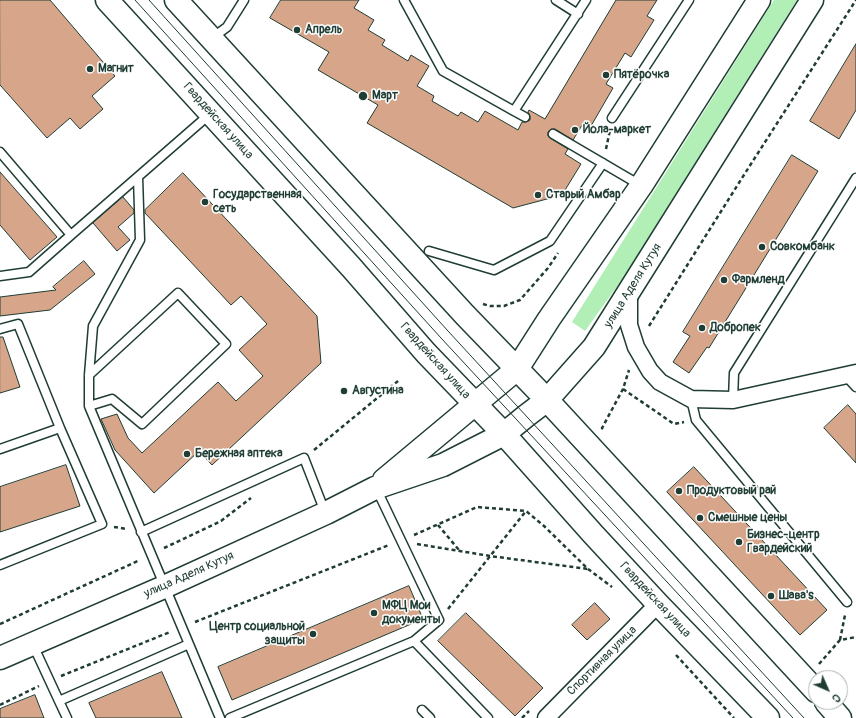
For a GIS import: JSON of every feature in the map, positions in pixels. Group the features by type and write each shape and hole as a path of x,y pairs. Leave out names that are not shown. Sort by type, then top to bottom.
{"main road":[{"name":"Гвардейская улица","path":"107,0 351,267 426,353 504,434 658,604 768,718"},
{"path":"176,0 460,309 547,400 808,682"},
{"name":"улица Аделя Кутуя","path":"375,488 517,369 549,319 641,186 759,0"},
{"name":"улица Аделя Кутуя","path":"0,658 164,587 326,513 375,488 443,465 504,434 547,400 594,347 812,0"},
{"path":"833,710 840,718"}],"street":[{"path":"629,292 629,325 636,347 650,371 660,382 691,399 733,400 852,378"},
{"name":"Спортивная улица","path":"546,718 658,604"}],"lane":[{"path":"211,38 227,27 244,0"},
{"path":"404,0 443,70 525,117"},
{"path":"556,0 578,14"},
{"path":"514,111 586,0"},
{"path":"612,118 689,0"},
{"path":"0,276 29,272 211,113"},
{"path":"553,134 641,186"},
{"path":"0,152 71,235"},
{"path":"429,251 494,270 550,241 603,163"},
{"path":"138,177 140,240 93,326 89,375 89,406 220,718"},
{"path":"733,400 734,372 856,178"},
{"path":"89,375 178,293 226,344 142,424 112,399 89,406"},
{"path":"0,329 18,324 60,428 102,524 0,565"},
{"path":"691,399 696,420 847,602"},
{"path":"0,449 60,428"},
{"path":"141,532 304,458 326,513"},
{"path":"230,718 414,640 439,620 375,488"},
{"path":"414,640 488,718"},
{"path":"32,644 67,718"},
{"path":"59,701 189,644"},
{"path":"422,710 430,718"}],"path":[{"path":"602,428 623,389 636,347 750,164 856,0"},
{"path":"603,163 612,118"},
{"path":"0,705 50,681 181,627 401,541 477,507 526,511 544,526 588,569 613,588"},
{"path":"439,620 526,511"},
{"path":"0,624 222,521"},
{"path":"102,524 141,532"},
{"path":"438,524 460,551"},
{"path":"401,541 490,556 588,569"},
{"path":"818,665 840,640 847,602"},
{"path":"840,640 856,637"},
{"path":"675,655 734,718"}],"green space":[{"path":"774,0 797,0 621,281 585,331 572,322"}],"building":[{"path":"0,0 50,0 115,76 92,96 103,109 80,129 70,118 47,138 0,85"},
{"path":"281,0 359,0 354,8 374,20 368,30 385,40 382,45 408,61 411,55 429,66 417,86 434,96 432,101 458,116 461,112 478,122 485,111 518,130 522,122 530,120 529,110 545,119 616,0 657,0 647,16 654,20 631,57 625,53 606,84 613,88 591,126 584,122 573,140 555,129 551,129 548,132 548,136 550,138 568,149 565,154 581,164 562,195 513,208 367,123 378,105 318,70 329,52 270,18"},
{"path":"856,44 856,110 839,139 810,121"},
{"path":"792,155 818,171 709,348 707,347 689,373 673,362 690,336 683,332"},
{"path":"0,172 57,237 30,260 0,225"},
{"path":"183,173 317,316 321,363 212,465 199,451 154,493 115,450 101,419 117,414 128,438 142,453 218,382 236,401 263,376 239,350 267,324 241,296 231,305 145,213 145,210"},
{"path":"123,197 134,210 134,213 118,227 130,240 117,251 93,223"},
{"path":"84,261 95,274 50,310 0,316 0,297 56,290 53,287"},
{"path":"0,337 3,337 20,387 0,393"},
{"path":"848,405 856,414 856,463 824,428"},
{"path":"66,465 80,506 0,532 0,487"},
{"name":"Бизнес-центр Гвардейский","path":"694,467 827,610 800,635 667,492"},
{"path":"409,586 423,619 232,700 218,667"},
{"path":"595,603 610,619 587,640 572,625"},
{"path":"466,613 543,688 515,716 438,641"},
{"path":"162,672 182,718 96,718 89,703"},
{"path":"35,695 44,718 0,718 0,709"}],"tram line":[{"path":"135,0 441,338 793,718"},
{"path":"149,0 448,331 804,718"}],"place":[{"name":"Апрель","path":"297,30"},
{"name":"Магнит","path":"90,69"},
{"name":"Пятёрочка","path":"606,75"},
{"name":"Март","path":"363,96"},
{"name":"Йола-маркет","path":"575,130"},
{"name":"Старый Амбар","path":"538,195"},
{"name":"Государственная сеть","path":"205,202"},
{"name":"Совкомбанк","path":"762,247"},
{"name":"Фармленд","path":"724,280"},
{"name":"Добропек","path":"702,328"},
{"name":"Августина","path":"344,391"},
{"name":"Бережная аптека","path":"187,454"},
{"name":"Продуктовый рай","path":"679,491"},
{"name":"Смешные цены","path":"700,518"},
{"name":"Бизнес-центр Гвардейский","path":"739,542"},
{"name":"Шава's","path":"771,596"},
{"name":"МФЦ Мои документы","path":"374,613"},
{"name":"Центр социальной защиты","path":"313,634"}]}
